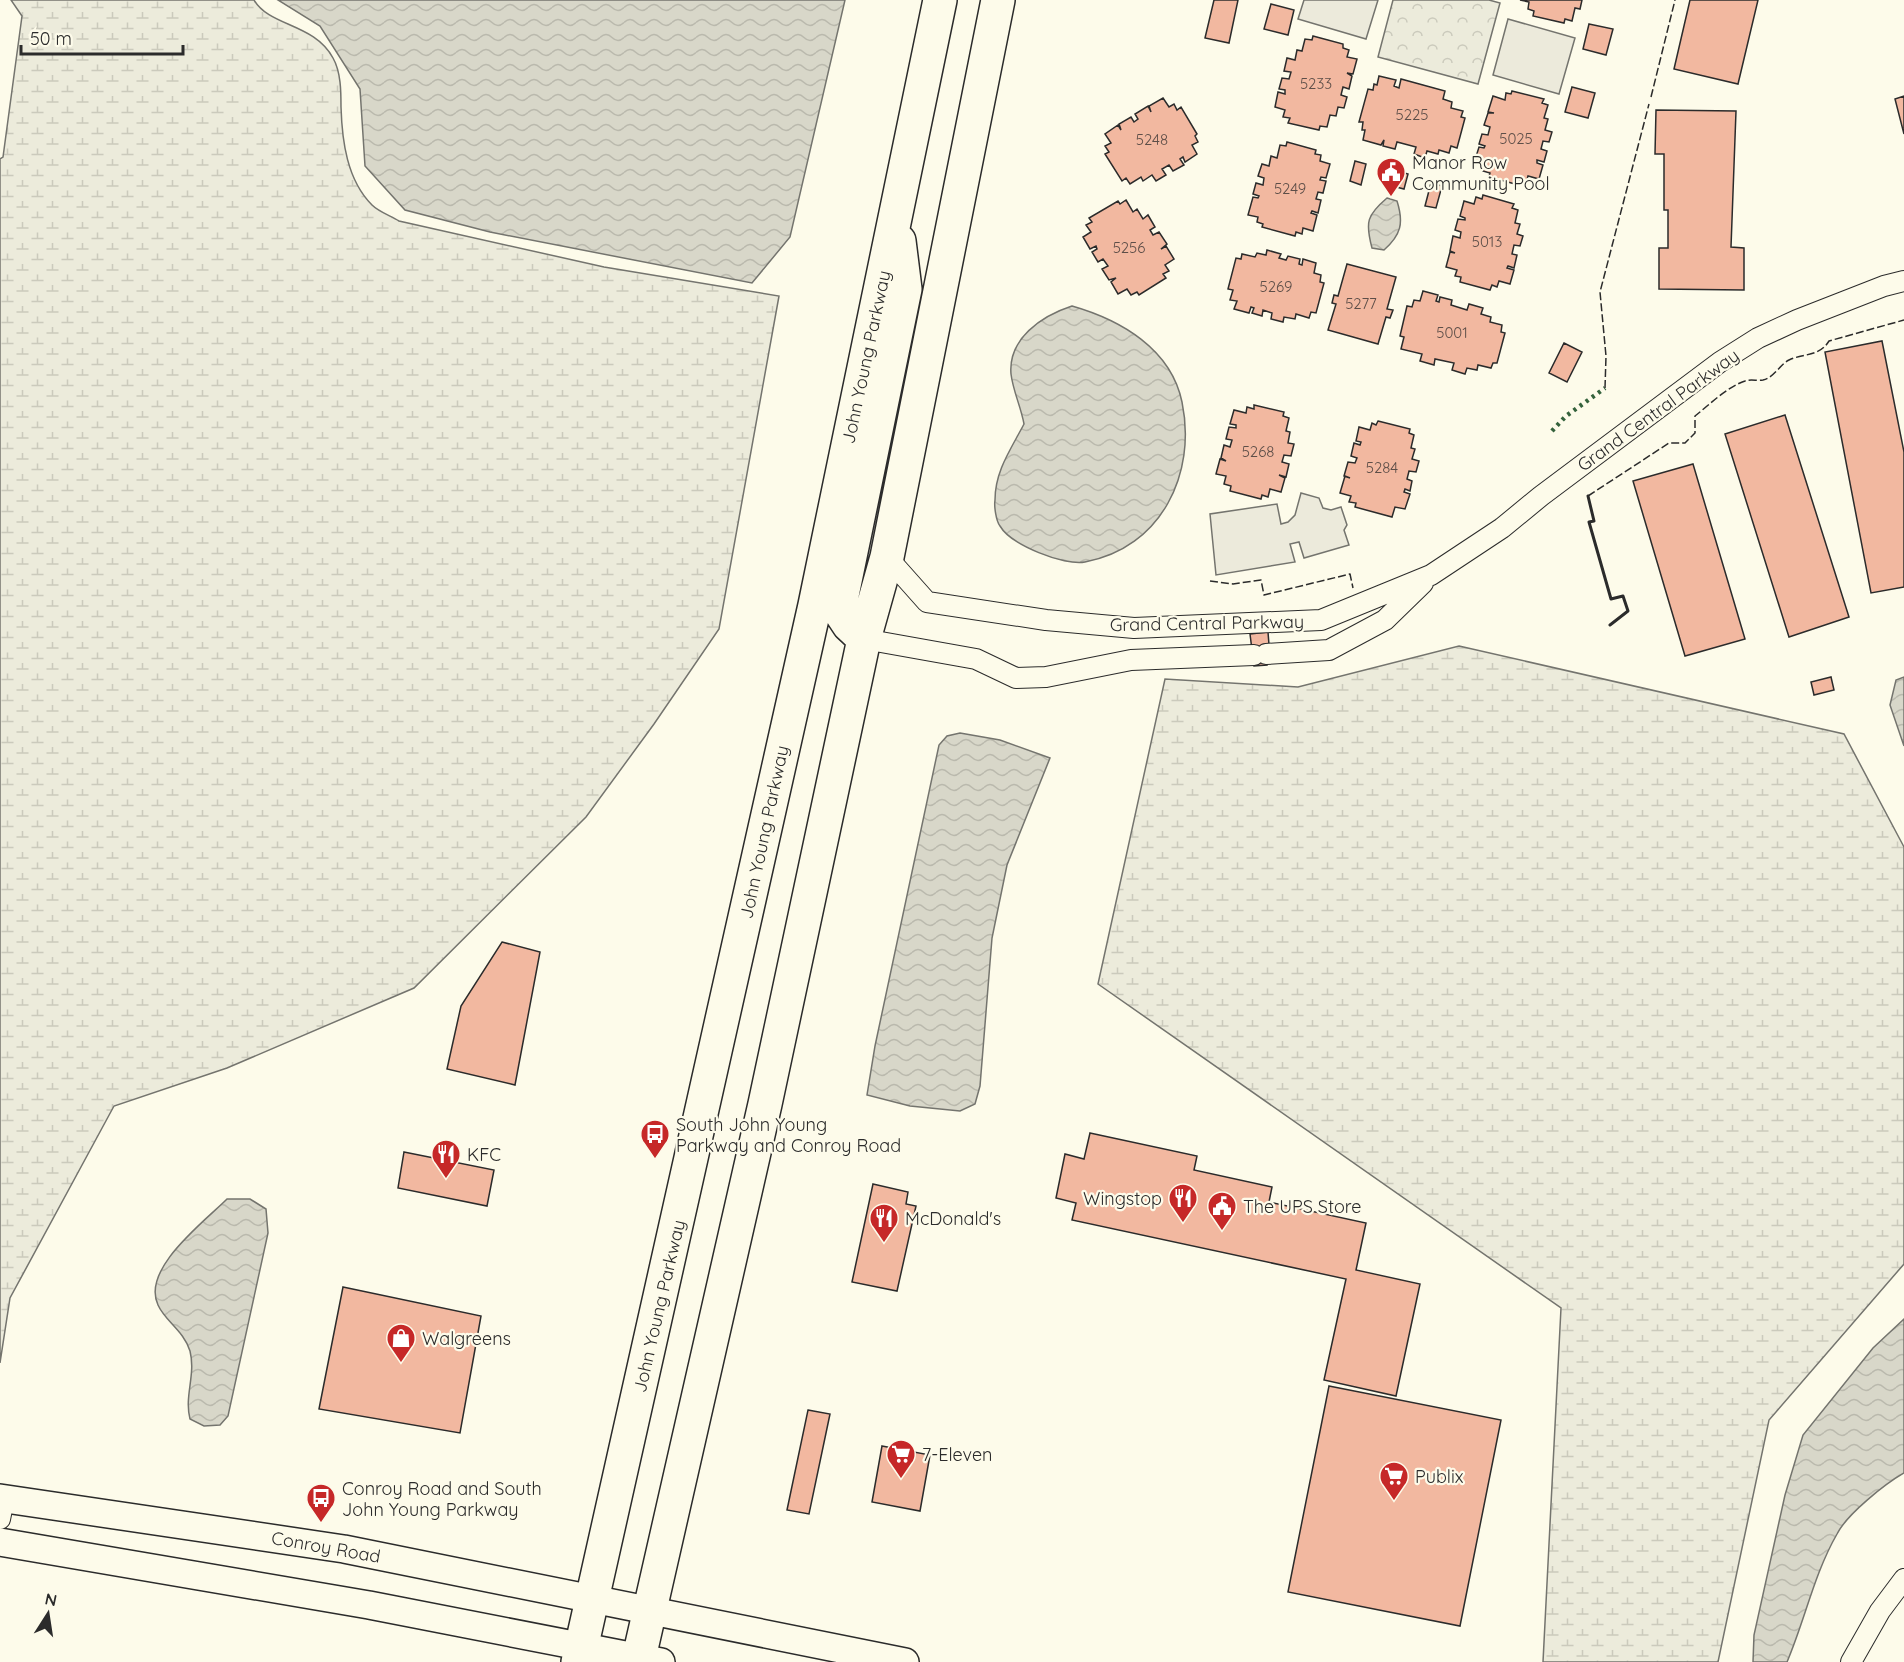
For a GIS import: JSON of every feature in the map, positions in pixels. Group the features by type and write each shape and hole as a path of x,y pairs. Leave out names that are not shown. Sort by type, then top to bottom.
{"highway":[{"name":"John Young Parkway","path":"580,1654 815,605 940,0"},
{"path":"646,1660 650,1611 765,1104 864,639 887,557 998,0"},
{"path":"864,639 849,625 839,610 905,289 896,213"},
{"path":"815,605 843,642 845,649 839,717 842,741"}],"main road":[{"name":"Conroy Road","path":"1,1505 344,1549 905,1662"},
{"path":"0,1542 262,1586 580,1654 646,1660"}],"street":[{"name":"Grand Central Parkway","path":"864,639 976,659 1016,678 1046,677 1131,660 1329,650 1385,620 1431,575 1502,528 1541,496 1720,362 1758,338 1797,320 1884,286 1904,281"},
{"name":"Grand Central Parkway","path":"887,557 927,602 1046,620 1134,628 1322,620 1431,575"},
{"path":"1851,1662 1880,1611 1904,1579"}],"green space":[{"path":"11,0 254,0 270,16 315,38 333,58 339,76 343,133 351,172 364,195 382,212 399,221 604,267 779,296 719,629 654,724 586,817 414,988 227,1068 114,1106 10,1298 0,1363 0,159 3,157 22,16"},
{"path":"1393,0 1489,0 1500,3 1478,84 1378,57"},
{"path":"1459,646 1844,734 1904,847 1904,1264 1769,1420 1718,1662 1543,1662 1561,1308 1098,984 1165,679 1298,687"}],"shaded area":[{"path":"1304,0 1378,0 1366,39 1298,19"},
{"path":"1508,19 1575,38 1559,94 1493,75"},
{"path":"1301,493 1319,498 1323,508 1331,510 1341,507 1347,525 1344,530 1349,545 1304,558 1299,542 1290,544 1295,562 1216,575 1210,514 1277,504 1281,524 1288,522 1295,515"}],"water":[{"path":"278,0 845,0 790,237 752,283 490,232 405,210 365,166 360,89 320,26"},
{"path":"1387,198 1397,201 1400,228 1384,250 1372,248 1369,220 1375,209"},
{"path":"1072,306 1108,319 1141,339 1155,352 1176,383 1182,402 1185,429 1184,455 1178,481 1168,504 1153,524 1134,541 1112,554 1085,562 1064,561 1026,547 1006,533 999,524 995,506 996,489 1001,470 1024,424 1011,374 1011,361 1015,350 1021,340 1038,323"},
{"path":"1904,677 1904,746 1890,705 1896,680"},
{"path":"960,733 1000,740 1050,758 1007,865 992,938 980,1086 975,1104 960,1111 910,1106 867,1095 875,1046 939,745 947,736"},
{"path":"227,1199 250,1199 266,1209 268,1233 228,1416 220,1425 204,1426 190,1419 188,1402 192,1369 190,1351 183,1338 161,1311 155,1291 158,1276 166,1262 191,1233"},
{"path":"1904,1319 1904,1473 1887,1484 1858,1509 1837,1534 1822,1565 1787,1662 1753,1662 1754,1635 1785,1495 1803,1435 1873,1348"}],"building":[{"path":"1214,0 1238,0 1229,43 1205,38"},
{"path":"1520,0 1582,0 1580,9 1575,8 1572,21 1565,19 1564,23 1533,16 1534,11 1528,9 1529,2"},
{"path":"1690,0 1758,0 1738,84 1674,69"},
{"path":"1271,4 1294,10 1288,35 1264,29"},
{"path":"1589,24 1613,29 1606,55 1583,49"},
{"path":"1313,36 1343,44 1343,48 1349,50 1347,57 1357,59 1353,74 1347,73 1352,76 1349,89 1343,87 1341,95 1347,97 1344,108 1338,107 1336,116 1330,115 1327,127 1320,126 1319,130 1288,123 1290,118 1283,117 1285,110 1275,107 1278,92 1285,94 1285,90 1279,89 1282,78 1289,79 1291,72 1284,71 1287,58 1295,60 1297,50 1302,51 1305,39 1312,40"},
{"path":"1379,76 1396,80 1394,86 1399,88 1401,79 1445,91 1443,99 1452,102 1451,108 1463,111 1461,117 1465,118 1457,148 1451,146 1449,153 1439,150 1438,154 1427,151 1425,158 1414,154 1416,147 1397,142 1395,149 1383,146 1384,140 1381,145 1363,140 1365,130 1362,130 1363,122 1359,122 1368,89 1373,90"},
{"path":"1572,87 1595,93 1588,118 1565,112"},
{"path":"1512,91 1544,99 1542,103 1548,105 1544,118 1548,119 1545,130 1552,132 1549,142 1543,141 1541,149 1547,151 1544,162 1537,160 1537,163 1543,165 1539,179 1528,176 1526,183 1520,181 1519,185 1489,177 1490,173 1483,171 1484,166 1474,163 1479,147 1484,148 1485,146 1479,144 1482,134 1488,135 1490,127 1484,125 1488,113 1494,113 1488,112 1493,96 1505,100 1506,93 1511,94"},
{"path":"1904,96 1904,134 1895,99"},
{"path":"1163,98 1169,107 1174,104 1177,110 1181,107 1197,134 1195,136 1198,142 1192,145 1197,154 1185,162 1183,157 1180,159 1184,165 1173,171 1169,165 1162,169 1166,175 1156,181 1152,175 1143,181 1141,177 1130,184 1126,178 1122,181 1105,154 1109,152 1105,146 1111,143 1105,134 1118,125 1121,130 1119,124 1131,117 1134,122 1138,119 1135,114 1148,106 1151,112 1149,106"},
{"path":"1656,110 1736,111 1731,247 1744,248 1744,290 1659,289 1659,248 1668,248 1668,210 1664,210 1664,154 1655,154"},
{"path":"1287,142 1316,150 1315,154 1321,155 1320,161 1330,164 1326,178 1321,177 1320,180 1326,181 1323,193 1318,192 1316,199 1321,200 1318,213 1312,211 1311,213 1317,215 1313,231 1303,228 1302,234 1296,232 1295,236 1262,227 1263,224 1257,222 1258,217 1248,215 1253,197 1258,198 1259,196 1253,194 1256,183 1263,185 1264,178 1258,176 1262,164 1269,166 1271,156 1277,158 1280,145 1286,146"},
{"path":"1355,161 1366,164 1361,185 1350,181"},
{"path":"1390,169 1408,174 1404,189 1385,184"},
{"path":"1431,183 1442,186 1436,208 1425,206"},
{"path":"1483,195 1514,204 1512,208 1518,210 1515,223 1520,224 1517,234 1523,236 1520,246 1514,245 1512,254 1517,255 1514,268 1508,266 1507,268 1514,270 1510,284 1499,281 1497,287 1492,285 1490,290 1460,282 1461,277 1455,276 1457,270 1446,267 1450,252 1455,253 1450,251 1453,236 1460,238 1461,232 1455,230 1458,219 1465,220 1460,216 1464,201 1474,204 1476,197 1482,199"},
{"path":"1126,200 1133,212 1137,209 1143,219 1148,215 1155,227 1150,230 1153,235 1159,232 1167,244 1161,249 1166,246 1174,259 1165,265 1169,271 1163,274 1166,278 1139,295 1137,292 1131,295 1127,289 1118,294 1111,282 1116,278 1109,280 1102,269 1108,266 1103,259 1098,262 1092,252 1097,249 1096,246 1090,249 1083,237 1091,232 1086,225 1092,222 1089,218 1118,201 1120,204"},
{"path":"1267,250 1281,254 1279,258 1286,260 1288,256 1300,259 1299,264 1302,265 1303,259 1316,263 1314,273 1321,275 1320,282 1324,283 1316,313 1311,312 1309,318 1296,314 1295,319 1284,317 1283,322 1271,319 1272,313 1263,310 1262,316 1252,313 1254,308 1251,307 1249,313 1234,309 1237,301 1230,300 1233,290 1228,289 1236,258 1241,259 1242,254 1255,257 1257,253 1266,255"},
{"path":"1347,264 1396,277 1387,309 1393,310 1390,318 1386,317 1378,344 1328,330 1336,304 1332,303 1334,295 1338,296"},
{"path":"1423,291 1438,295 1436,301 1439,302 1440,297 1452,300 1451,305 1467,310 1469,304 1483,308 1481,314 1491,317 1490,322 1502,325 1501,332 1505,333 1497,363 1493,363 1491,368 1478,365 1477,370 1467,368 1465,374 1452,370 1454,363 1435,359 1434,365 1420,361 1422,354 1401,349 1404,337 1400,336 1407,306 1412,307 1414,300 1420,301"},
{"path":"1882,341 1904,452 1904,587 1871,593 1825,352"},
{"path":"1564,343 1582,352 1567,382 1549,373"},
{"path":"1254,405 1284,412 1283,416 1289,418 1286,431 1290,432 1288,443 1294,444 1291,456 1284,455 1282,462 1289,464 1286,477 1279,475 1285,478 1281,492 1270,489 1268,497 1262,495 1261,499 1230,491 1231,486 1224,484 1226,476 1216,474 1220,459 1226,461 1221,458 1224,445 1230,447 1232,440 1226,439 1229,427 1236,428 1236,425 1230,424 1234,410 1246,413 1247,407 1254,409"},
{"path":"1785,415 1849,617 1789,637 1725,434"},
{"path":"1378,421 1410,429 1409,433 1414,435 1411,448 1415,449 1412,459 1419,461 1416,472 1409,471 1407,479 1412,481 1410,491 1405,489 1404,492 1410,494 1405,509 1395,507 1392,517 1355,507 1356,503 1349,502 1351,496 1340,493 1348,462 1355,463 1357,458 1351,456 1354,443 1360,445 1361,442 1356,441 1359,427 1370,430 1372,423 1376,425"},
{"path":"1693,464 1745,639 1685,656 1633,481"},
{"path":"1268,632 1269,645 1265,646 1267,665 1254,666 1250,634"},
{"path":"1831,677 1834,690 1814,695 1811,682"},
{"path":"502,942 540,952 515,1085 447,1069 461,1006"},
{"path":"1090,1133 1197,1156 1194,1170 1272,1187 1269,1202 1366,1223 1356,1270 1420,1284 1396,1396 1324,1380 1346,1279 1072,1220 1076,1203 1056,1198 1065,1154 1084,1159"},
{"name":"KFC","path":"404,1152 494,1170 487,1206 398,1188"},
{"name":"McDonald's","path":"873,1184 908,1192 906,1204 916,1206 897,1291 852,1282"},
{"path":"343,1287 481,1316 460,1433 319,1409"},
{"path":"1329,1386 1501,1420 1460,1626 1288,1592"},
{"path":"808,1410 830,1414 809,1514 787,1510"},
{"name":"7-Eleven","path":"882,1446 930,1455 920,1511 872,1502"}],"hedge":[{"path":"1552,431 1566,416 1605,388"}],"fence":[{"path":"1651,97 1675,0"},
{"path":"1605,388 1606,356 1600,292 1649,104"},
{"path":"1588,496 1669,443 1685,443 1695,433 1695,416 1732,387 1747,380 1767,378 1789,360 1821,350 1829,341 1904,320"},
{"path":"1210,581 1233,584 1261,580 1264,595 1350,574 1353,588"}],"wall":[{"path":"1588,496 1594,521 1589,522 1611,599 1623,596 1628,611 1610,625"}],"place":[{"name":"Manor Row Community Pool","path":"1391,198"},
{"name":"South John Young Parkway and Conroy Road","path":"655,1160"},
{"name":"KFC","path":"446,1180"},
{"name":"Wingstop","path":"1183,1224"},
{"name":"The UPS Store","path":"1222,1232"},
{"name":"McDonald's","path":"884,1244"},
{"name":"Walgreens","path":"401,1364"},
{"name":"7-Eleven","path":"901,1480"},
{"name":"Publix","path":"1394,1502"},
{"name":"Conroy Road and South John Young Parkway","path":"321,1524"}]}
